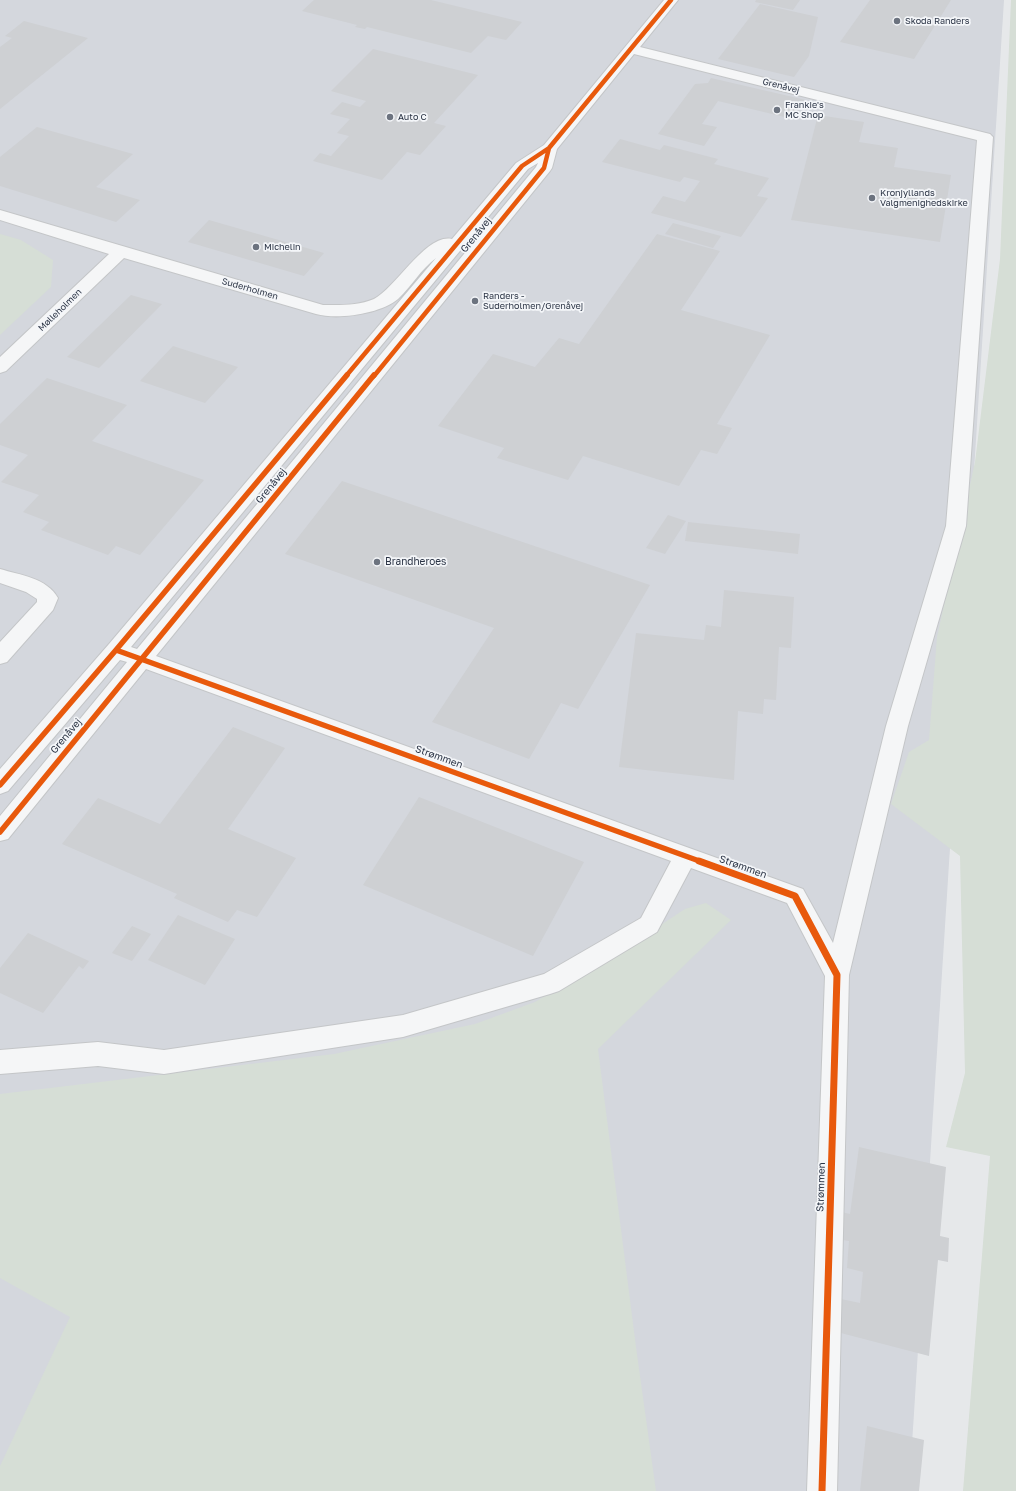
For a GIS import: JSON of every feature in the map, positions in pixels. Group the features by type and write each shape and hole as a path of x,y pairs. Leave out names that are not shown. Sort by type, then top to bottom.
{"street":[{"name":"Grenåvej","path":"0,785 116,650 522,166 549,148 671,0"},
{"name":"Grenåvej","path":"630,49 984,136 956,526 897,726 837,975"},
{"name":"Grenåvej","path":"0,832 544,168 549,148"},
{"name":"Suderholmen","path":"0,215 121,252 322,310 362,308 389,298 420,262 476,220"},
{"name":"Mølleholmen","path":"0,367 121,252"},
{"path":"0,576 45,592 48,598 46,604 0,656"},
{"name":"Strømmen","path":"116,650 795,896 837,975 822,1491"},
{"path":"0,1062 98,1054 164,1062 402,1026 550,983 649,925 685,857"}],"shaded area":[{"path":"0,0 1004,0 909,1491 0,1491"},
{"path":"1011,0 1016,0 1016,1491 963,1491 990,1156 946,1147 965,1073 960,856 891,804 909,752 929,740 937,637 975,462 1000,259"},
{"path":"0,234 21,240 53,260 51,287 0,335"},
{"path":"706,903 731,920 598,1049 656,1491 0,1491 0,1466 70,1317 0,1278 0,1094 334,1054 475,1024 535,1002 641,938 685,909"}],"building":[{"path":"314,0 431,0 522,22 506,40 488,36 471,53 367,27 365,29 355,27 357,25 302,11"},
{"path":"756,0 800,0 793,10 755,2"},
{"name":"Skoda Randers","path":"870,0 951,0 914,59 840,42"},
{"path":"760,4 818,17 809,56 794,77 718,59"},
{"path":"24,21 88,38 0,109 0,47 12,38 5,36"},
{"name":"Auto C","path":"373,49 478,75 434,123 446,126 420,155 407,152 382,180 313,161 320,153 331,156 349,136 337,133 350,119 330,114 342,102 360,107 366,101 331,91"},
{"name":"Frankie's MC Shop","path":"711,78 806,100 793,119 718,101 702,124 717,127 704,146 658,134 695,84 708,83"},
{"name":"Kronjyllands Valgmenighedskirke","path":"818,115 864,122 859,142 898,148 894,167 951,175 940,242 791,220"},
{"path":"37,127 133,154 96,187 140,200 116,222 0,186 0,157"},
{"path":"620,139 660,150 664,145 718,159 714,164 769,178 757,196 768,198 741,237 651,213 663,196 685,202 700,181 684,177 680,182 602,162"},
{"name":"Michelin","path":"209,220 324,253 304,276 188,242"},
{"path":"673,223 721,236 713,248 665,234"},
{"path":"657,234 720,251 681,310 770,335 717,424 732,428 717,454 701,450 679,486 583,456 568,480 497,458 504,448 438,426 493,354 535,367 559,338 579,344"},
{"path":"131,295 162,304 99,368 67,357"},
{"path":"173,346 238,367 205,403 140,381"},
{"path":"47,378 127,405 92,441 204,480 140,555 116,546 108,555 41,530 49,522 23,512 39,495 1,482 28,455 0,445 0,424"},
{"path":"342,481 650,585 578,709 561,703 529,759 432,722 494,628 285,554"},
{"path":"668,515 686,521 665,554 646,548"},
{"path":"688,522 800,534 798,554 685,541"},
{"path":"724,590 794,597 791,648 779,647 776,700 764,699 763,714 738,711 734,780 619,767 636,633 704,640 706,625 721,627"},
{"path":"233,727 285,748 228,829 296,858 257,917 237,910 228,922 174,898 177,894 62,844 98,798 160,824"},
{"path":"419,797 584,862 533,956 363,885"},
{"path":"178,915 235,939 205,985 148,960"},
{"path":"132,926 151,934 132,961 112,953"},
{"path":"28,933 89,961 83,969 79,966 43,1013 0,993 0,968"},
{"path":"859,1147 946,1167 940,1236 949,1238 948,1262 938,1260 929,1356 837,1332 841,1299 860,1303 863,1272 847,1268 849,1241 837,1239 841,1212 850,1214"},
{"path":"867,1426 924,1440 919,1491 860,1491"}],"cycle path":[{"path":"0,785 116,650 522,166 549,148 671,0"},
{"path":"0,832 544,168 549,148"},
{"path":"116,650 795,896 837,975 822,1491"}],"place":[{"name":"Skoda Randers","path":"897,21"},
{"name":"Frankie's MC Shop","path":"777,110"},
{"name":"Auto C","path":"390,117"},
{"name":"Kronjyllands Valgmenighedskirke","path":"872,198"},
{"name":"Michelin","path":"256,247"},
{"name":"Randers - Suderholmen/Grenåvej","path":"475,301"},
{"name":"Brandheroes","path":"377,562"}]}
